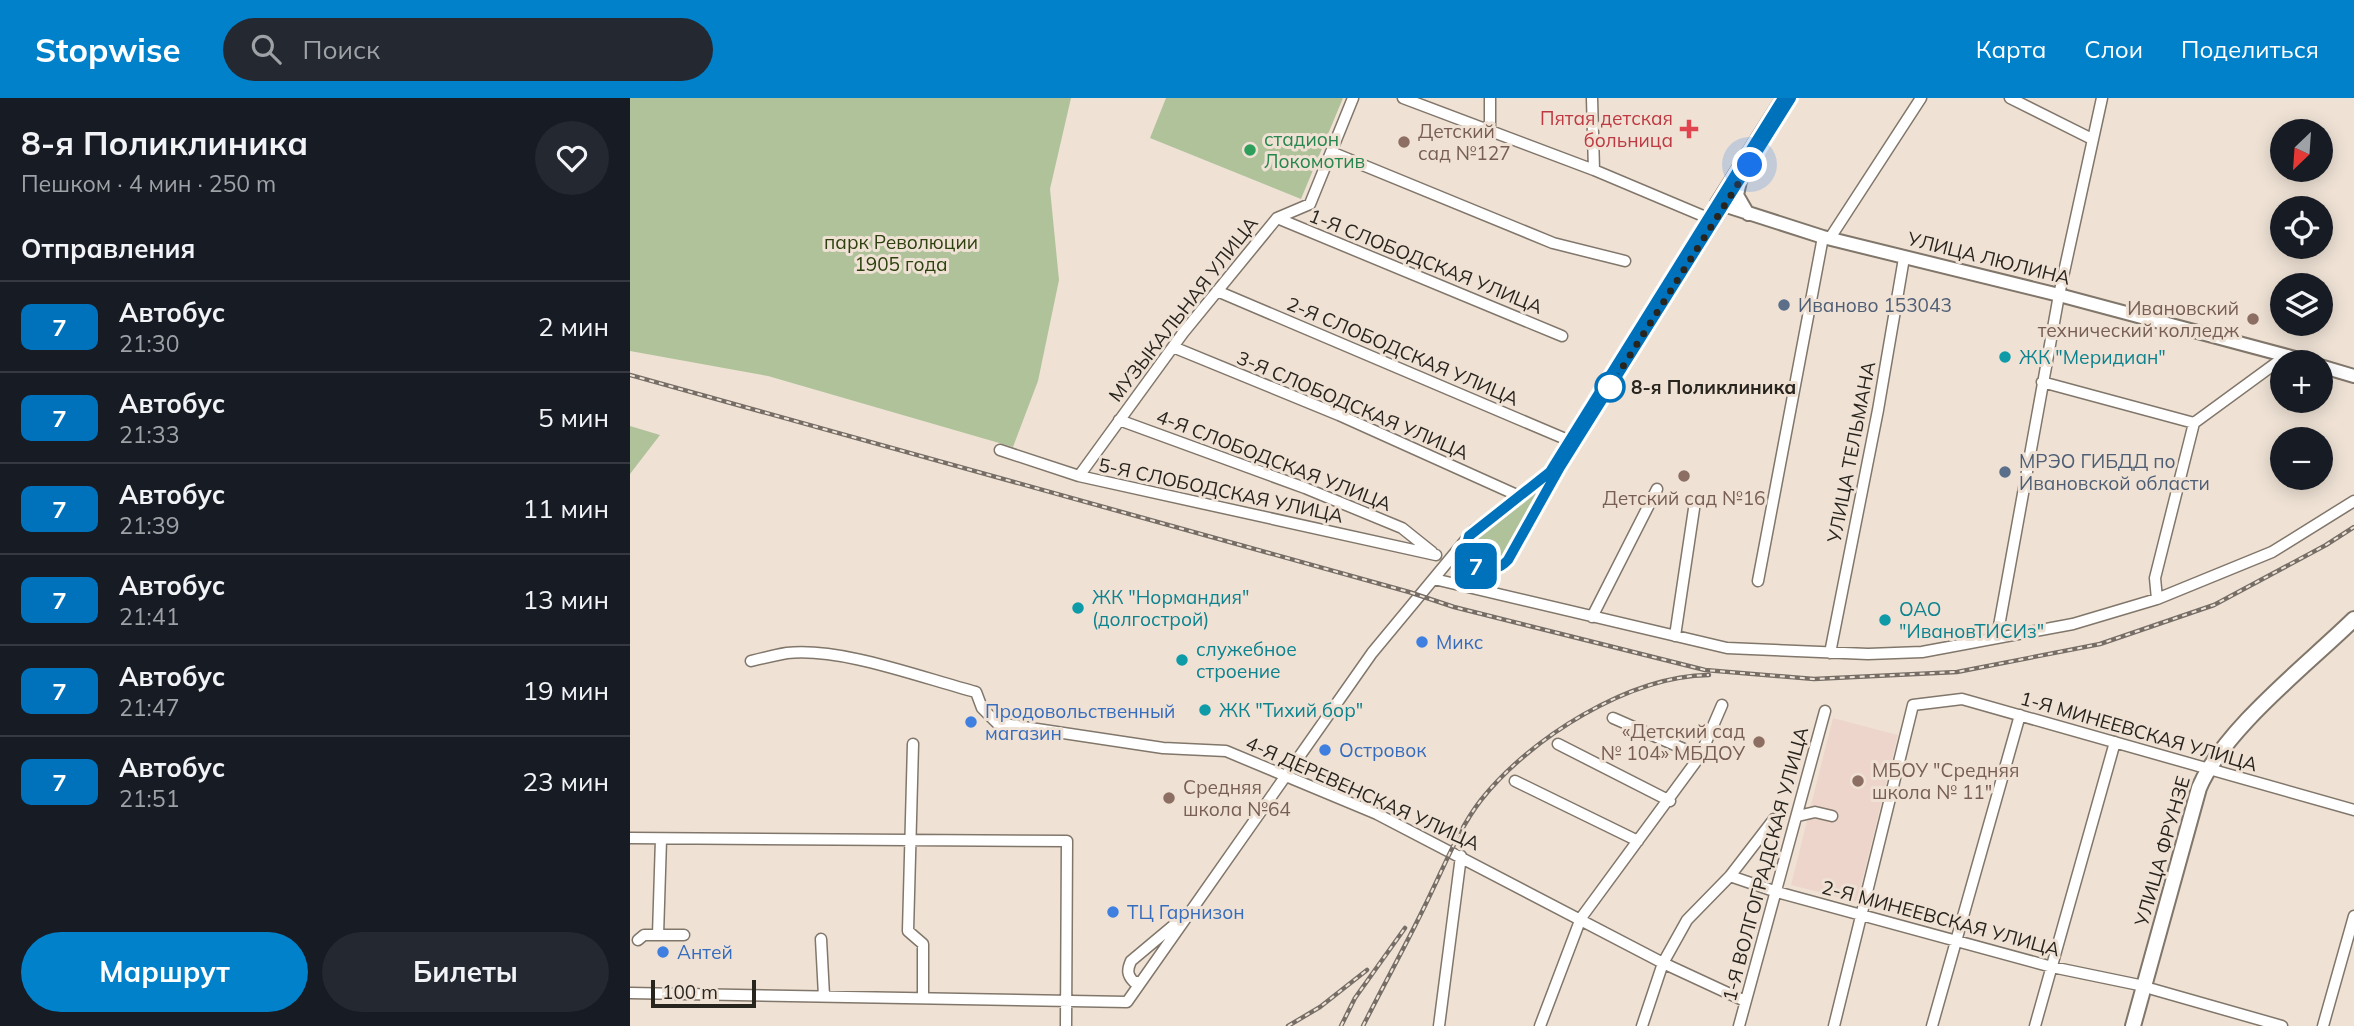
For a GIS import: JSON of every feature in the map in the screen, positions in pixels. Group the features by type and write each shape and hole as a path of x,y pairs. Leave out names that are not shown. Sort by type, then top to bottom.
{"highway":[{"name":"УЛИЦА ФРУНЗЕ","path":"2142,1026 2148,987 2199,788 2228,740 2354,619"},
{"name":"УЛИЦА ФРУНЗЕ","path":"2212,770 2354,631"},
{"name":"УЛИЦА ФРУНЗЕ","path":"2133,1026 2148,987"}],"main road":[{"path":"1717,209 1783,98"},
{"path":"1717,209 1740,181 1791,98"},
{"path":"1740,181 1737,195 1748,214"},
{"name":"УЛИЦА ЛЮЛИНА","path":"1717,209 1748,214 1781,225"},
{"name":"УЛИЦА ЛЮЛИНА","path":"1717,209 2270,351"},
{"path":"2333,370 2354,376"}],"street":[{"name":"МУЗЫКАЛЬНАЯ УЛИЦА","path":"1079,476 1173,347 1277,218 1310,204 1353,98"},
{"name":"УЛИЦА ЛЮЛИНА","path":"1403,98 1594,170 1717,209"},
{"path":"1490,98 1490,132"},
{"path":"1592,98 1594,170"},
{"path":"1758,581 1827,238 1921,98"},
{"path":"2010,98 2092,139"},
{"path":"1997,636 2042,382 2102,98"},
{"path":"1331,152 1553,243 1625,261"},
{"path":"1539,482 1550,472 1572,442 1717,209"},
{"name":"1-Я СЛОБОДСКАЯ УЛИЦА","path":"1277,218 1562,336"},
{"name":"УЛИЦА ТЕЛЬМАНА","path":"1830,653 1878,410 1904,257"},
{"name":"2-Я СЛОБОДСКАЯ УЛИЦА","path":"1217,291 1572,442"},
{"name":"3-Я СЛОБОДСКАЯ УЛИЦА","path":"1173,347 1339,415 1519,496"},
{"path":"2157,599 2155,578 2194,423 2270,367"},
{"path":"2042,382 2194,423"},
{"name":"4-Я СЛОБОДСКАЯ УЛИЦА","path":"1119,420 1305,488 1402,528 1446,564"},
{"path":"1469,536 1466,552 1474,565 1489,570 1503,566 1572,442"},
{"name":"5-Я СЛОБОДСКАЯ УЛИЦА","path":"1000,450 1079,476 1436,555"},
{"path":"630,993 1127,1002 1283,775 1372,653 1469,536 1560,467"},
{"path":"1592,617 1657,489"},
{"path":"1434,579 1727,648 1830,653 1922,652 2073,624 2157,599 2272,552 2354,501"},
{"path":"1675,636 1695,502"},
{"name":"4-Я ДЕРЕВЕНСКАЯ УЛИЦА","path":"751,661 788,653 821,653 976,692 982,708 997,723 1163,748 1226,751 1377,814 1663,962 1745,1001"},
{"name":"1-Я МИНЕЕВСКАЯ УЛИЦА","path":"1863,915 1913,705 1962,699 2354,810"},
{"path":"1540,1026 1581,918 1670,801 1700,756 1722,705"},
{"name":"1-Я ВОЛГОГРАДСКАЯ УЛИЦА","path":"1739,1026 1825,711"},
{"path":"1932,1026 2020,715"},
{"path":"1613,718 1700,756"},
{"path":"2035,1026 2115,742"},
{"path":"913,744 908,841 908,931 923,944 923,997"},
{"path":"1558,744 1670,801"},
{"path":"1515,781 1638,841"},
{"path":"1798,816 1815,812 1832,816"},
{"path":"1642,1026 1663,962 1687,920 1730,876 1774,819"},
{"path":"630,838 1067,841 1066,1026"},
{"path":"659,935 661,839"},
{"path":"1439,1026 1461,856"},
{"name":"2-Я МИНЕЕВСКАЯ УЛИЦА","path":"1730,876 1777,892 2052,967 2148,987 2282,1026"},
{"path":"1142,982 1134,982 1129,977 1127,969 1131,961 1189,913"},
{"path":"1834,1026 1863,915"},
{"path":"2323,1026 2354,916"},
{"path":"638,940 644,934 684,935"},
{"path":"821,939 824,996"}],"shaded area":[{"path":"1833,718 1898,735 1857,902 1791,885"}],"green space":[{"name":"парк Революции 1905 года","path":"630,98 1071,98 1050,189 1059,280 1038,381 1013,447 768,376 630,351"},
{"name":"стадион Локомотив","path":"1166,98 1343,98 1301,199 1150,138"},
{"path":"630,426 660,435 630,474"},
{"path":"1535,490 1539,493 1506,555 1498,562 1482,562 1473,548 1475,538"}],"railway":[{"path":"630,375 1409,592 1454,607 1705,670 1814,679 1957,672 2100,644 2214,605 2354,527"},
{"path":"1363,1026 1460,833 1473,810 1502,777 1554,733 1615,699 1647,686 1678,678 1709,675"},
{"path":"1341,1026 1355,998 1405,928"},
{"path":"1288,1026 1320,1007 1367,970"}],"bus line":[{"name":"7","path":"1783,98 1550,472 1469,536 1466,552 1474,565 1481,569 1496,569 1508,560 1560,467 1791,98"}],"place":[{"name":"Пятая детская больница","path":"1689,129"},
{"name":"Детский сад №127","path":"1404,142"},
{"name":"стадион Локомотив","path":"1250,150"},
{"name":"Иваново 153043","path":"1784,305"},
{"name":"Ивановский технический колледж","path":"2253,319"},
{"name":"ЖК \"Меридиан\"","path":"2005,357"},
{"name":"8-я Поликлиника","path":"1610,387"},
{"name":"МРЭО ГИБДД по Ивановской области","path":"2005,472"},
{"name":"Детский сад №16","path":"1684,476"},
{"name":"ЖК \"Нормандия\" (долгострой)","path":"1078,608"},
{"name":"ОАО \"ИвановТИСИз\"","path":"1885,620"},
{"name":"Микс","path":"1422,642"},
{"name":"служебное строение","path":"1182,660"},
{"name":"ЖК \"Тихий бор\"","path":"1205,710"},
{"name":"Продовольственный магазин","path":"971,722"},
{"name":"«Детский сад № 104» МБДОУ","path":"1759,742"},
{"name":"Островок","path":"1325,750"},
{"name":"МБОУ \"Средняя школа № 11\"","path":"1858,781"},
{"name":"Средняя школа №64","path":"1169,798"},
{"name":"ТЦ Гарнизон","path":"1113,912"},
{"name":"Антей","path":"663,952"}],"route":[{"path":"1610,387 1750,165"}]}
